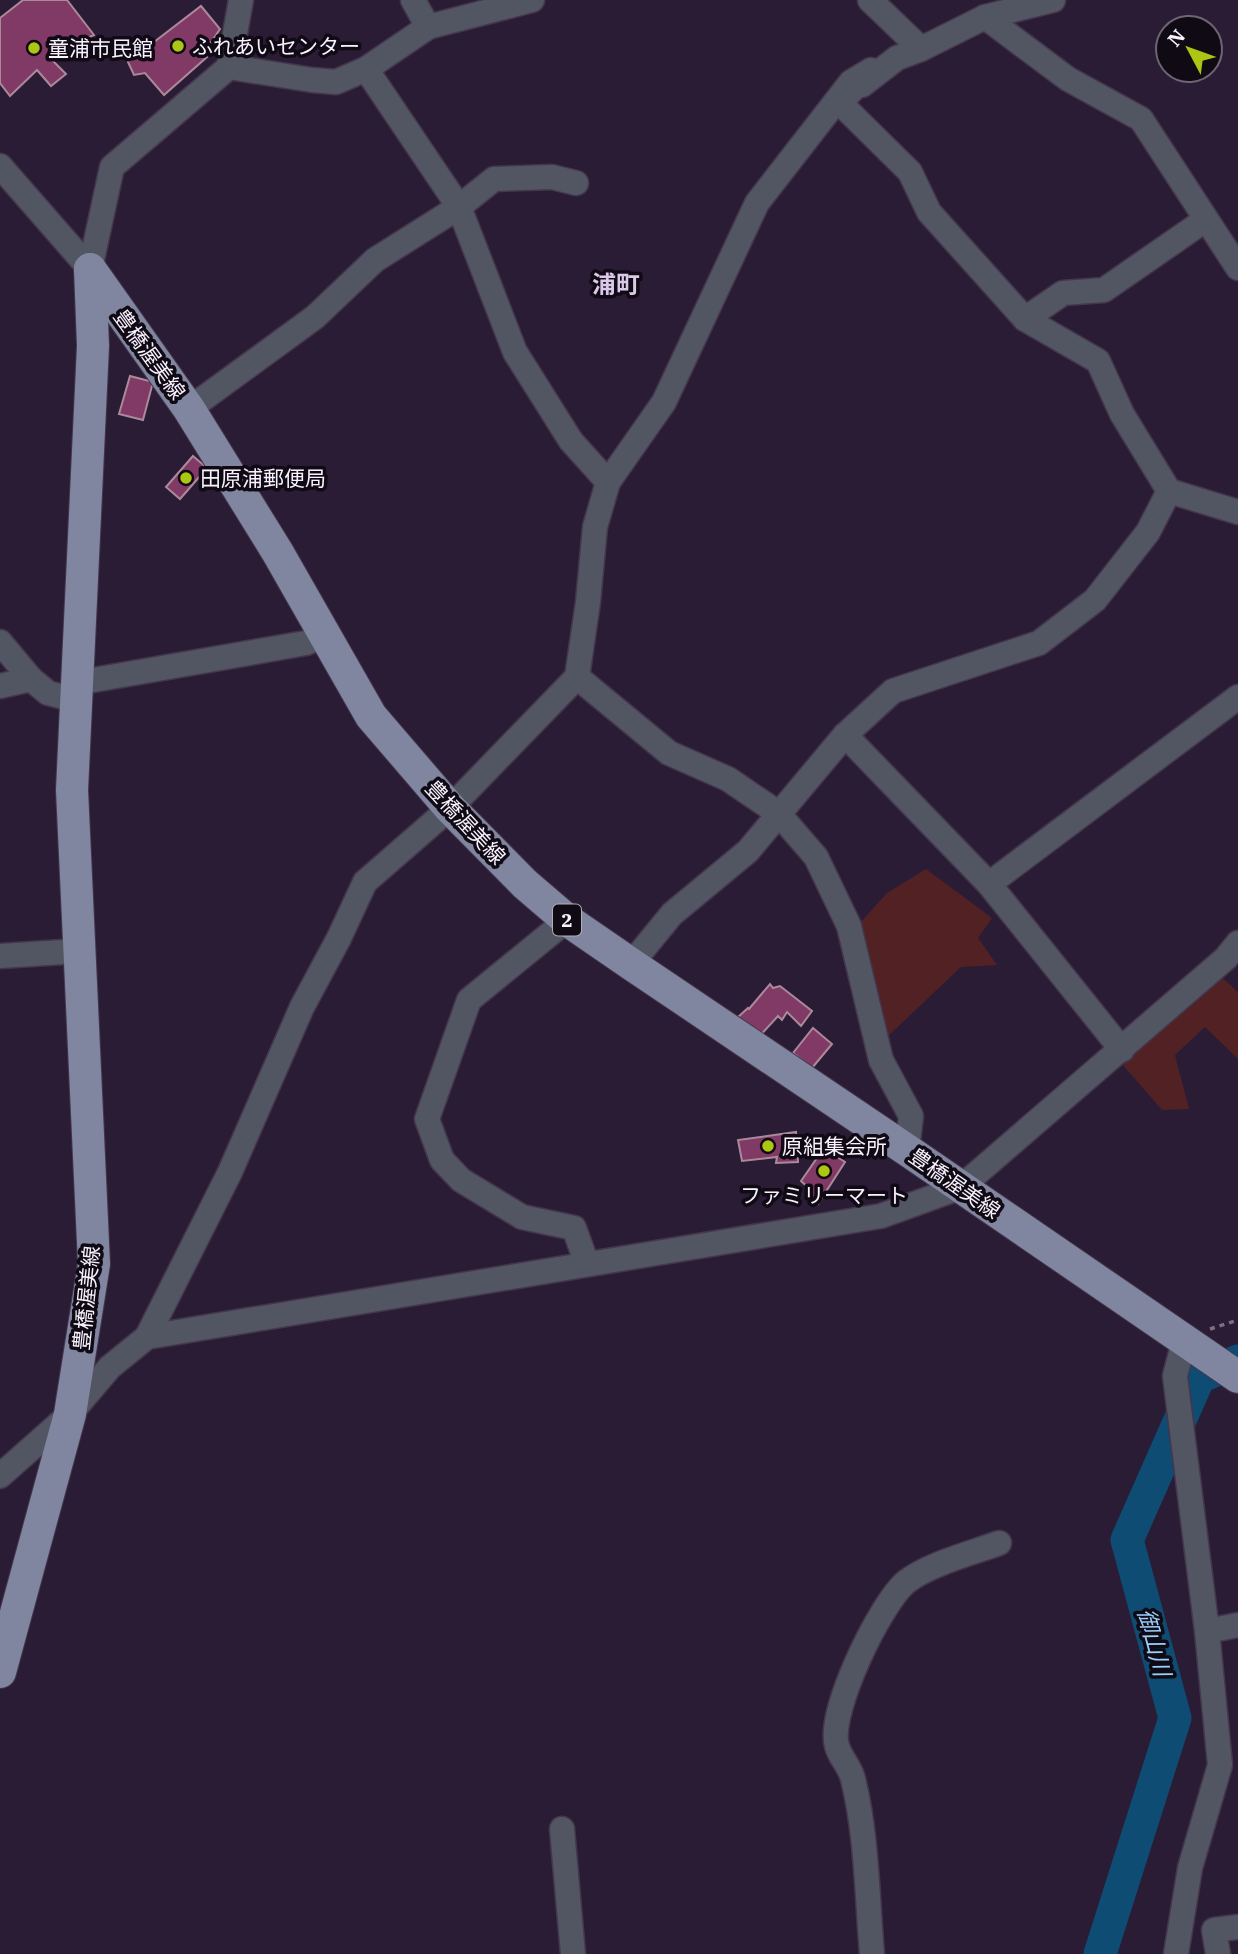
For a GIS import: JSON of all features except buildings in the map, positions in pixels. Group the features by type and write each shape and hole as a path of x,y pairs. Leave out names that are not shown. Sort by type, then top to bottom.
{"main road":[{"name":"豊橋渥美線","path":"90,270 189,409 278,553 371,716 450,808 525,884 567,920 1238,1377"},
{"name":"豊橋渥美線","path":"0,1672 71,1414 94,1264 72,790 93,346 90,270"}],"street":[{"path":"90,270 112,167 229,67 241,0"},
{"path":"412,0 428,27"},
{"path":"229,67 336,82 366,69 428,27 532,0"},
{"path":"870,0 921,49"},
{"path":"840,103 897,58 985,18 1053,0"},
{"path":"985,18 1069,79 1141,119 1238,268"},
{"path":"366,69 459,207 515,352 570,441 608,482"},
{"path":"0,1476 71,1414 110,1367 147,1337 230,1171 302,1007 365,882 450,808 577,677 596,527 608,482 664,402 757,203 851,82 871,71 840,103"},
{"path":"840,103 910,172 929,212 1025,319 1098,360 1122,415 1169,491 1238,512"},
{"path":"0,166 90,270"},
{"path":"189,409 315,317 374,260 459,207 494,179 552,177 576,183"},
{"path":"1025,319 1063,293 1104,290 1205,220"},
{"path":"631,964 672,914 748,851 845,735 893,691 1039,643 1095,600 1148,532 1169,491"},
{"path":"0,642 30,680 48,693 76,691 306,643 325,635"},
{"path":"577,677 669,753 728,779 778,813 816,857 849,926 881,1060 911,1116 908,1150"},
{"path":"0,686 30,680"},
{"path":"989,884 1238,697"},
{"path":"845,735 989,884 1122,1049"},
{"path":"567,920 469,1000 427,1119 442,1160 461,1180 522,1217 574,1227 587,1264"},
{"path":"147,1337 881,1216 961,1187 1226,958 1238,943"},
{"path":"0,956 79,951"},
{"path":"1176,1954 1190,1868 1220,1765 1207,1631 1175,1376 1184,1341"},
{"path":"872,1954 861,1827 853,1779 850,1766 837,1746 837,1726 853,1667 878,1621 906,1583 928,1570 999,1543"},
{"path":"1207,1631 1238,1625"},
{"path":"562,1829 573,1954"},
{"path":"1218,1954 1213,1930 1238,1927"}],"shaded area":[{"path":"926,869 992,918 978,938 997,965 961,967 886,1038 858,925 887,893"},
{"path":"1215,971 1238,992 1238,1059 1205,1027 1175,1055 1189,1109 1162,1110 1123,1065"}],"waterway":[{"name":"御山川","path":"1100,1954 1175,1718 1127,1540 1199,1377 1238,1361"}],"place":[{"name":"ふれあいセンター","path":"178,46"},
{"name":"童浦市民館","path":"34,48"},
{"name":"田原浦郵便局","path":"186,478"},
{"name":"原組集会所","path":"768,1146"},
{"name":"ファミリーマート","path":"824,1171"}],"district":[{"name":"浦町","path":"616,284"}]}
